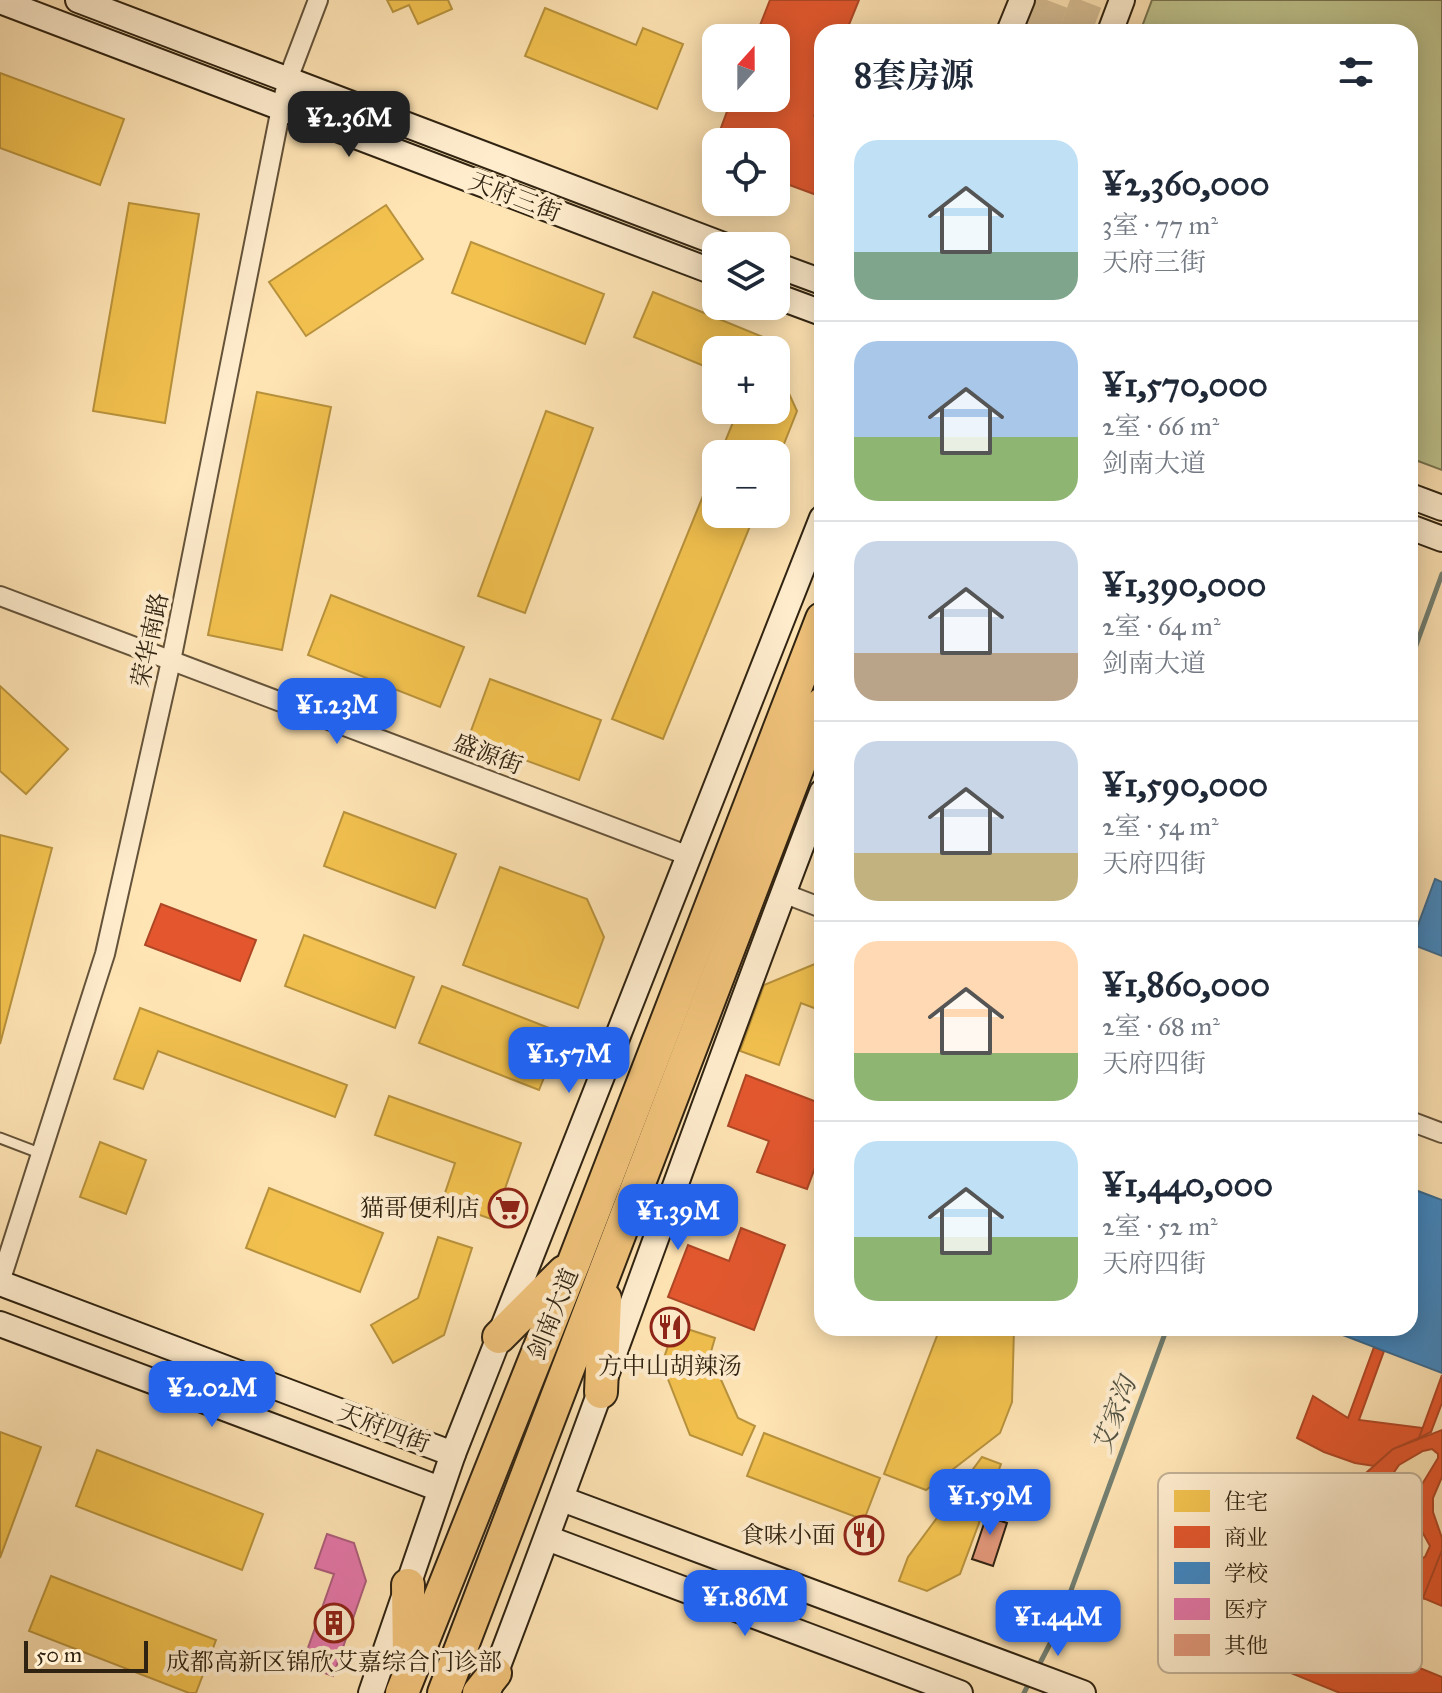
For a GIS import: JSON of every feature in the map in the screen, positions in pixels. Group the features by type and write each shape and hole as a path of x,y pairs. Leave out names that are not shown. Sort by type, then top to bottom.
{"highway":[{"name":"剑南大道","path":"406,1683 574,1262 814,640"},
{"name":"剑南大道","path":"444,1693 814,725"},
{"path":"499,1337 574,1262"},
{"path":"601,1392 606,1271"},
{"path":"406,1683 408,1585"}],"main road":[{"name":"天府三街","path":"78,0 702,237"},
{"path":"1012,24 1022,0"},
{"path":"1113,24 1122,0"},
{"name":"天府三街","path":"0,1 702,268"},
{"path":"790,270 814,279"},
{"path":"790,301 814,310"},
{"path":"1418,499 1442,508"},
{"path":"1418,530 1442,539"},
{"path":"371,1693 453,1454 814,538"},
{"path":"487,1686 562,1499 814,813"},
{"name":"天府四街","path":"0,1283 453,1454"},
{"name":"天府四街","path":"0,1324 440,1489"},
{"path":"562,1499 1083,1693"},
{"path":"547,1538 960,1693"}],"street":[{"name":"荣华南路","path":"0,1283 105,954 171,661 281,108 288,79 318,0"},
{"name":"盛源街","path":"0,596 689,856"},
{"path":"783,893 814,905"},
{"path":"1418,1124 1442,1133"}],"lane":[{"path":"0,1138 42,1154"}],"green space":[{"path":"1152,0 1442,0 1442,470 1418,461 1418,24 1143,24"}],"building: 住宅":[{"path":"387,0 448,0 452,9 418,24 409,5 393,12"},
{"path":"545,8 636,45 643,28 683,44 657,109 525,56"},
{"path":"0,73 124,119 100,185 0,148"},
{"path":"129,203 199,214 165,423 93,411"},
{"path":"386,205 423,259 306,336 269,282"},
{"path":"471,242 604,294 585,344 452,293"},
{"path":"653,292 702,312 702,320 721,320 761,336 702,336 702,365 634,337"},
{"path":"257,392 331,407 282,650 208,635"},
{"path":"790,396 797,411 786,440 726,440 732,424 790,424"},
{"path":"546,411 593,428 525,613 478,596"},
{"path":"702,498 702,528 749,528 663,739 612,719"},
{"path":"331,595 464,647 440,707 308,655"},
{"path":"490,679 601,720 579,780 468,739"},
{"path":"0,686 68,749 26,794 0,771"},
{"path":"344,812 456,854 435,908 324,866"},
{"path":"0,835 52,848 0,1044"},
{"path":"500,867 587,899 604,937 578,1008 463,965"},
{"path":"304,935 414,977 395,1028 285,986"},
{"path":"814,964 814,1008 801,1003 779,1065 740,1051 764,985"},
{"path":"442,986 562,1033 539,1090 419,1043"},
{"path":"140,1008 347,1085 335,1117 158,1051 143,1089 114,1079"},
{"path":"389,1096 521,1143 494,1220 442,1202 455,1163 375,1135"},
{"path":"100,1142 146,1160 126,1214 80,1197"},
{"path":"269,1188 383,1233 360,1292 246,1248"},
{"path":"438,1237 472,1248 444,1335 393,1363 371,1325 418,1298"},
{"path":"675,1325 715,1338 710,1355 738,1418 755,1426 742,1455 690,1435 662,1364"},
{"path":"937,1336 1014,1336 1012,1402 1000,1433 926,1490 884,1474"},
{"path":"0,1432 41,1447 0,1558"},
{"path":"764,1433 880,1478 864,1520 747,1476"},
{"path":"97,1450 263,1514 242,1570 76,1506"},
{"path":"982,1457 1001,1464 960,1574 927,1591 899,1581 908,1557"},
{"path":"51,1576 216,1640 196,1693 189,1693 29,1631"}],"building: 商业":[{"path":"770,0 859,0 849,24 814,24 814,194 790,185 790,128 721,128 727,112 790,112 790,24 761,24"},
{"path":"161,904 256,940 240,981 145,945"},
{"path":"746,1075 814,1101 814,1170 807,1189 757,1172 769,1141 728,1126"},
{"path":"741,1228 785,1245 754,1330 668,1297 688,1245 729,1261"},
{"path":"1374,1347 1384,1351 1359,1420 1423,1428 1419,1438 1393,1449 1374,1466 1324,1452 1297,1438 1313,1396 1348,1418"},
{"path":"1442,1375 1442,1403 1431,1432 1419,1438"},
{"path":"1442,1430 1442,1477 1433,1498 1433,1512 1442,1538 1442,1600 1422,1598 1422,1558 1430,1546 1422,1532 1422,1484 1438,1454 1432,1449 1423,1451 1399,1465 1394,1473 1366,1473 1393,1449"},
{"path":"1442,1550 1442,1606 1423,1598"},
{"path":"1422,1669 1442,1677 1442,1693 1340,1693 1291,1673 1422,1673"}],"building: 学校":[{"path":"1435,879 1442,882 1442,956 1418,947 1418,925"},
{"path":"1418,1191 1442,1200 1442,1373 1345,1336 1418,1336"}],"building: 医疗":[{"name":"成都高新区锦欣艾嘉综合门诊部","path":"327,1534 354,1543 366,1581 333,1676 302,1665 334,1574 315,1568"}],"building: 其他":[{"path":"992,1500 1000,1503 995,1519 1007,1523 993,1566 972,1559"}],"waterway":[{"name":"艾家沟","path":"1418,640 1442,574"},
{"name":"艾家沟","path":"1038,1667 1055,1634 1164,1336"},
{"name":"艾家沟","path":"1024,1693 1031,1679"}],"tunnel":[{"path":"1044,24 1053,0"},
{"path":"1078,24 1087,0"}],"place":[{"name":"猫哥便利店","path":"508,1208"},
{"name":"方中山胡辣汤","path":"670,1327"},
{"name":"食味小面","path":"864,1535"},
{"name":"成都高新区锦欣艾嘉综合门诊部","path":"334,1623"}]}
